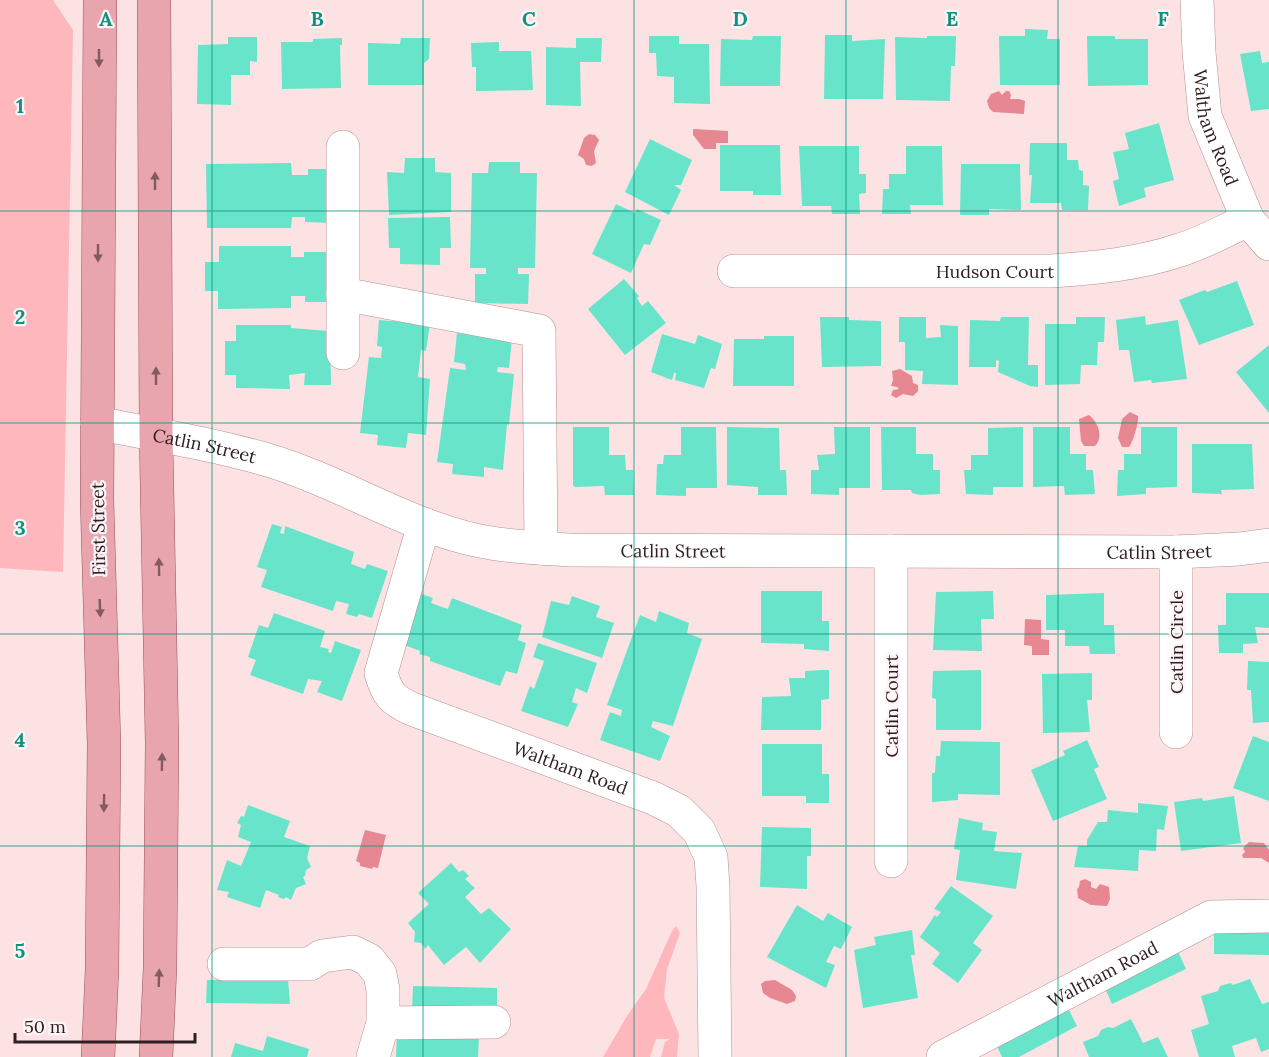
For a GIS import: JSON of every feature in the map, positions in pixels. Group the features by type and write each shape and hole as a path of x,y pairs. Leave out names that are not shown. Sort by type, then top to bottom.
{"main road":[{"name":"First Street","path":"98,1057 102,970 104,744 97,500 100,0"},
{"path":"154,0 156,435 162,743 160,968 156,1057"}],"street":[{"name":"Waltham Road","path":"1197,0 1205,116 1248,220 1269,244"},
{"path":"343,147 343,353"},
{"name":"Hudson Court","path":"734,271 1052,271 1097,268 1140,261 1182,250 1248,220"},
{"path":"343,294 539,331 541,548"},
{"name":"Catlin Street","path":"97,423 271,461 424,524 474,540 541,548 570,550 1176,552 1269,545"},
{"name":"Waltham Road","path":"424,524 381,673 386,689 397,702 412,709 653,798 679,811 699,831 711,857 715,1057"},
{"name":"Catlin Court","path":"891,551 891,861"},
{"name":"Catlin Circle","path":"1176,552 1176,732"},
{"name":"Waltham Road","path":"943,1057 1211,916 1269,916"},
{"path":"224,964 310,964 322,956 353,952 369,960 380,974 382,990 383,1023 373,1057"},
{"path":"383,1023 494,1022"}],"shaded area":[{"path":"0,0 53,0 73,30 63,572 0,568"},
{"path":"999,91 1002,95 1009,91 1010,99 1025,101 1024,114 993,112 987,101 991,94"},
{"path":"693,129 728,131 728,143 716,143 716,149 704,149 693,135"},
{"path":"589,134 595,135 599,140 594,151 596,163 592,166 586,165 584,159 578,155 584,138"},
{"path":"900,369 912,376 913,383 918,385 918,391 913,396 903,394 896,398 891,395 893,390 899,389 891,386 892,371"},
{"path":"1130,412 1138,416 1137,427 1129,447 1122,447 1118,438 1122,419"},
{"path":"1089,415 1099,430 1098,442 1095,446 1084,446 1081,441 1079,419"},
{"path":"1025,619 1041,620 1041,639 1049,640 1049,655 1032,655 1032,646 1024,645"},
{"path":"365,830 386,835 378,868 360,866 360,863 356,861"},
{"path":"1249,842 1264,843 1269,850 1269,863 1261,858 1243,858 1242,855 1245,852 1243,848"},
{"path":"1085,879 1091,882 1091,887 1096,889 1100,884 1109,887 1110,899 1107,906 1091,905 1078,898 1077,889 1080,881"},
{"path":"676,926 680,933 667,969 664,998 679,1034 677,1057 661,1057 665,1042 670,1039 656,1039 650,1057 603,1057 646,989"},
{"path":"775,980 792,990 796,996 795,1001 787,1004 763,993 761,984"}],"building":[{"path":"1025,29 1048,30 1047,39 1060,39 1060,85 1000,85 999,36 1025,36"},
{"path":"825,35 852,35 852,41 885,39 883,99 824,99"},
{"path":"649,36 679,36 679,44 709,44 710,104 674,103 674,77 657,76 656,53 649,53"},
{"path":"753,36 781,36 780,86 720,86 721,39 752,40"},
{"path":"927,36 956,36 955,66 951,66 950,101 896,100 895,37 927,38"},
{"path":"1087,36 1148,39 1148,85 1088,86"},
{"path":"228,37 257,37 257,62 250,61 250,75 231,75 231,105 197,104 198,45 228,44"},
{"path":"342,38 342,45 340,45 341,88 282,89 281,42 313,42 313,39"},
{"path":"401,38 430,38 429,59 424,63 424,85 368,85 368,43 400,44"},
{"path":"576,38 602,38 601,62 580,62 581,106 546,105 546,47 576,48"},
{"path":"499,42 499,51 531,51 533,90 476,91 476,67 472,67 471,43"},
{"path":"1260,51 1262,63 1269,62 1269,109 1251,111 1240,54"},
{"path":"1159,123 1174,180 1144,188 1146,197 1119,206 1113,181 1119,179 1113,152 1129,149 1125,133"},
{"path":"650,139 692,160 681,185 674,185 681,190 669,215 625,192"},
{"path":"1030,143 1067,143 1067,160 1078,160 1079,170 1083,171 1083,185 1089,186 1088,210 1062,210 1061,203 1030,203 1032,175 1029,175"},
{"path":"720,145 780,145 781,195 753,195 753,191 720,191"},
{"path":"799,146 859,146 859,174 866,174 866,193 859,194 860,214 832,214 831,206 802,206"},
{"path":"906,146 942,146 943,205 910,205 911,214 882,214 883,189 889,189 889,174 906,174"},
{"path":"405,158 435,158 435,172 451,173 451,212 389,215 387,172 404,173"},
{"path":"489,162 520,162 520,173 537,173 535,268 518,268 518,274 529,274 528,304 475,303 475,274 486,274 486,268 470,268 472,173 488,173"},
{"path":"291,163 292,175 308,175 308,169 329,169 330,223 305,222 305,217 292,217 291,228 207,228 206,164"},
{"path":"961,164 1020,164 1021,210 989,209 989,215 960,215"},
{"path":"616,204 635,213 637,209 661,220 650,245 644,244 631,273 592,254"},
{"path":"450,217 451,248 440,248 440,265 400,264 400,248 389,248 388,218"},
{"path":"219,246 291,246 291,257 304,257 304,252 330,252 330,302 305,302 305,296 291,296 291,308 218,309 218,291 205,291 205,262 219,262"},
{"path":"624,279 639,296 637,298 642,306 648,301 666,323 625,355 588,309"},
{"path":"1237,281 1254,325 1199,345 1179,300"},
{"path":"1145,316 1146,325 1178,320 1187,379 1152,383 1151,380 1134,382 1129,350 1119,350 1116,320"},
{"path":"820,317 849,317 849,320 881,321 881,366 822,367"},
{"path":"899,317 926,317 926,338 941,337 940,325 958,326 958,385 922,384 923,371 905,370 905,342 899,342"},
{"path":"1001,317 1029,317 1028,365 1038,365 1038,387 1030,386 998,372 999,361 996,360 996,367 969,367 970,320 1000,321"},
{"path":"1076,317 1105,317 1104,342 1098,342 1097,365 1081,365 1080,384 1045,385 1045,324 1076,324"},
{"path":"379,320 430,324 426,351 421,350 418,377 430,379 426,435 408,433 406,448 377,445 378,435 360,433 369,357 381,358 382,347 377,346"},
{"path":"236,325 291,325 291,328 330,331 331,385 304,385 305,373 289,375 290,389 236,388 236,375 225,375 225,341 236,341"},
{"path":"457,333 512,339 509,368 498,367 497,372 514,374 503,470 484,467 484,477 452,474 453,464 437,462 450,368 466,370 465,364 454,362"},
{"path":"662,334 695,344 698,335 722,344 715,369 711,368 704,388 675,380 676,373 672,380 651,372"},
{"path":"764,336 794,336 794,386 733,386 734,339 764,339"},
{"path":"1269,345 1269,413 1236,372"},
{"path":"573,427 609,427 609,455 625,455 626,470 633,470 634,495 605,495 604,486 575,487 573,485"},
{"path":"681,427 716,427 717,488 686,488 686,496 656,495 657,464 663,464 664,455 681,455"},
{"path":"727,427 779,428 780,470 786,470 787,495 758,495 758,487 727,485"},
{"path":"834,427 870,427 870,488 839,488 839,495 811,494 811,470 819,470 817,455 835,454"},
{"path":"881,427 916,427 916,454 933,454 933,470 940,470 940,494 920,495 912,493 911,490 882,490"},
{"path":"1023,427 1023,487 993,487 993,495 966,494 964,470 971,470 971,455 988,455 988,428"},
{"path":"1033,427 1070,427 1070,454 1086,454 1086,470 1093,470 1095,494 1065,495 1064,486 1033,487"},
{"path":"1141,427 1177,427 1177,487 1146,488 1146,494 1117,496 1118,470 1124,470 1124,454 1141,454"},
{"path":"1192,444 1252,444 1254,489 1221,490 1222,494 1192,493"},
{"path":"272,524 282,527 280,533 284,534 285,526 354,552 351,564 365,569 367,564 388,571 372,618 359,614 357,617 346,614 349,604 336,601 333,611 261,587 267,570 257,567"},
{"path":"413,591 433,598 431,603 448,609 452,598 522,625 518,640 526,643 517,674 506,671 500,686 430,661 430,657 419,654 420,651 394,641"},
{"path":"761,591 822,591 822,621 829,621 829,651 804,649 804,644 761,643"},
{"path":"993,591 994,619 981,619 982,651 933,650 936,592"},
{"path":"1104,593 1104,625 1114,625 1115,654 1090,654 1089,646 1065,646 1065,630 1046,630 1046,595"},
{"path":"1226,593 1269,593 1269,628 1255,627 1258,643 1243,644 1243,653 1219,653 1218,625 1226,625"},
{"path":"572,596 600,606 596,617 614,623 602,658 542,637 551,601 569,605"},
{"path":"659,611 689,623 687,633 702,639 673,726 653,721 651,727 670,736 660,761 600,740 610,712 621,716 622,710 607,705 640,615 656,622"},
{"path":"274,613 325,631 320,647 329,649 328,652 331,653 335,641 361,650 342,701 317,692 322,681 308,679 303,694 250,675 256,660 248,657 259,625 268,628"},
{"path":"538,643 597,663 587,693 576,688 572,702 578,704 568,727 521,711 530,686 534,689 544,661 533,657"},
{"path":"1248,661 1269,662 1269,722 1253,723 1251,690 1247,690"},
{"path":"829,670 829,699 821,700 821,730 761,730 762,697 791,696 789,678 805,678 805,671"},
{"path":"981,670 981,730 936,730 936,699 932,698 933,671"},
{"path":"1092,673 1092,700 1087,700 1090,732 1043,733 1042,674"},
{"path":"1253,736 1269,742 1269,801 1233,788"},
{"path":"1087,740 1099,767 1094,769 1107,799 1053,821 1031,770 1065,755 1063,751"},
{"path":"941,741 1000,742 1000,795 958,794 958,800 932,802 932,773 935,773 936,756 940,756"},
{"path":"762,744 822,744 822,774 829,774 829,803 806,803 806,796 762,796"},
{"path":"1234,796 1241,843 1181,851 1174,802 1202,798 1203,801"},
{"path":"1138,803 1168,806 1164,830 1157,829 1156,851 1139,850 1138,871 1074,867 1078,846 1087,846 1087,840 1098,822 1107,822 1108,810 1138,813"},
{"path":"248,805 290,821 284,837 310,846 307,858 311,867 306,870 303,877 306,884 296,888 291,900 278,897 279,895 266,890 260,908 227,897 229,892 217,890 227,860 241,866 251,842 238,837 241,825 237,823 241,816 244,817"},
{"path":"959,818 983,823 982,830 997,832 994,851 1022,853 1016,889 956,880 960,850 954,849"},
{"path":"762,827 811,828 811,856 807,856 807,889 760,887"},
{"path":"451,863 459,872 463,870 469,876 465,879 475,888 465,897 481,914 489,908 511,929 480,963 466,947 444,965 428,945 425,949 421,943 414,942 415,932 408,923 429,904 418,893"},
{"path":"951,886 993,916 973,943 982,950 958,983 932,964 940,953 920,937 935,915 937,917 941,912 934,909"},
{"path":"797,905 823,921 828,913 852,927 841,949 834,946 826,962 835,965 826,988 767,957"},
{"path":"912,930 915,955 911,955 918,998 863,1008 854,950 876,945 874,937"},
{"path":"1214,930 1269,930 1269,955 1214,954"},
{"path":"1176,947 1186,969 1112,1004 1103,984"},
{"path":"288,979 290,1004 206,1003 207,980"},
{"path":"1250,979 1262,1004 1269,1002 1269,1049 1261,1052 1256,1038 1232,1046 1235,1057 1199,1057 1191,1030 1209,1024 1201,996 1218,991 1220,986 1231,983 1233,985"},
{"path":"413,986 497,988 497,1011 412,1010"},
{"path":"1065,1002 1077,1026 1019,1057 1002,1057 994,1040"},
{"path":"1131,1019 1143,1043 1158,1037 1168,1057 1089,1057 1083,1042 1098,1036 1101,1030 1108,1027 1113,1028"},
{"path":"397,1035 479,1037 478,1057 396,1057"},
{"path":"267,1036 309,1049 307,1057 231,1057 235,1043 263,1051"}]}
